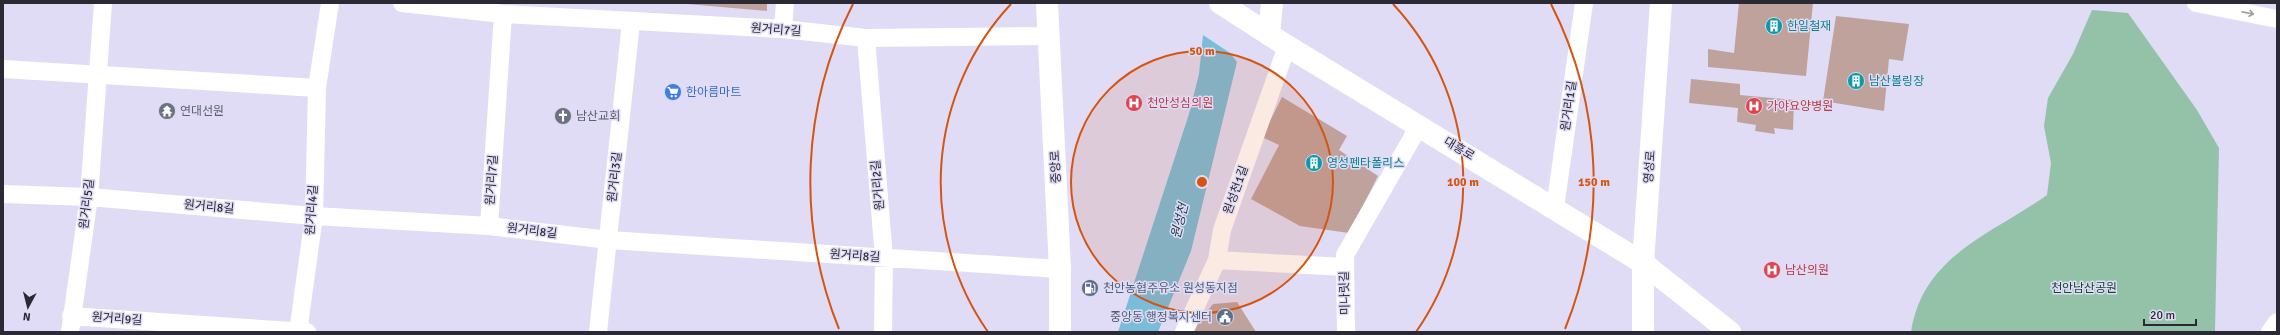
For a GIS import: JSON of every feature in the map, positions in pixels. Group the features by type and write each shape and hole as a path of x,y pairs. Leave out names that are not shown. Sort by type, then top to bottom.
{"street":[{"name":"원거리5길","path":"70,324 89,197 103,3"},
{"name":"원거리4길","path":"301,332 314,216 318,88 330,3"},
{"name":"원거리7길","path":"402,3 503,14 526,9 631,22 783,29 866,38 1050,36"},
{"path":"783,29 785,3"},
{"name":"중앙로","path":"1047,3 1050,36 1060,269 1060,332"},
{"name":"대흥로","path":"1220,3 1287,46 1643,263 1730,332"},
{"path":"1269,34 1272,3"},
{"name":"원거리1길","path":"1555,208 1584,3"},
{"name":"영성로","path":"1643,332 1643,263 1662,3"},
{"path":"2196,3 2276,18"},
{"name":"원거리7길","path":"489,226 503,14"},
{"name":"원거리3길","path":"598,332 631,22"},
{"name":"원거리2길","path":"866,38 884,258 883,332"},
{"name":"원성천1길","path":"1184,332 1216,260 1222,230 1287,46"},
{"path":"3,69 318,88"},
{"path":"1216,260 1345,261 1419,126"},
{"name":"원거리8길","path":"3,194 89,197 314,216 489,226 609,240 1060,269"},
{"name":"미나릿길","path":"1345,261 1346,332"},
{"path":"2270,332 2277,322"},
{"name":"원거리9길","path":"70,324 301,332"}],"green space":[{"name":"천안남산공원","path":"2092,10 2128,13 2197,110 2219,148 2215,332 1911,332 1918,306 1929,284 1945,265 1962,250 2047,195 2051,163 2044,126 2048,98 2073,54"}],"water":[{"name":"원성천","path":"1203,35 1230,53 1237,62 1191,251 1158,332 1118,332 1189,114 1199,74"}],"building":[{"path":"676,3 767,3 767,11"},
{"name":"한일철재","path":"1739,3 1813,3 1806,76 1708,67 1708,49 1734,53"},
{"name":"남산볼링장","path":"1836,16 1909,24 1903,61 1889,59 1884,111 1823,101"},
{"name":"가야요양병원","path":"1691,79 1740,84 1740,95 1794,100 1793,130 1774,128 1775,134 1755,131 1756,125 1737,122 1738,108 1689,103"},
{"name":"영성펜타폴리스","path":"1282,97 1347,136 1339,150 1378,176 1349,233 1300,226 1251,199 1279,145 1262,137"},
{"name":"중앙동 행정복지센터","path":"1237,302 1256,332 1192,332 1213,304"}],"place":[{"name":"한일철재","path":"1774,26"},
{"name":"남산볼링장","path":"1856,81"},
{"name":"한아름마트","path":"673,92"},
{"name":"천안성심의원","path":"1134,103"},
{"name":"가야요양병원","path":"1754,106"},
{"name":"연대선원","path":"167,111"},
{"name":"남산교회","path":"563,116"},
{"name":"영성펜타폴리스","path":"1314,163"},
{"name":"남산의원","path":"1772,270"},
{"name":"천안농협주유소 원성동지점","path":"1090,288"},
{"name":"중앙동 행정복지센터","path":"1225,317"}]}
